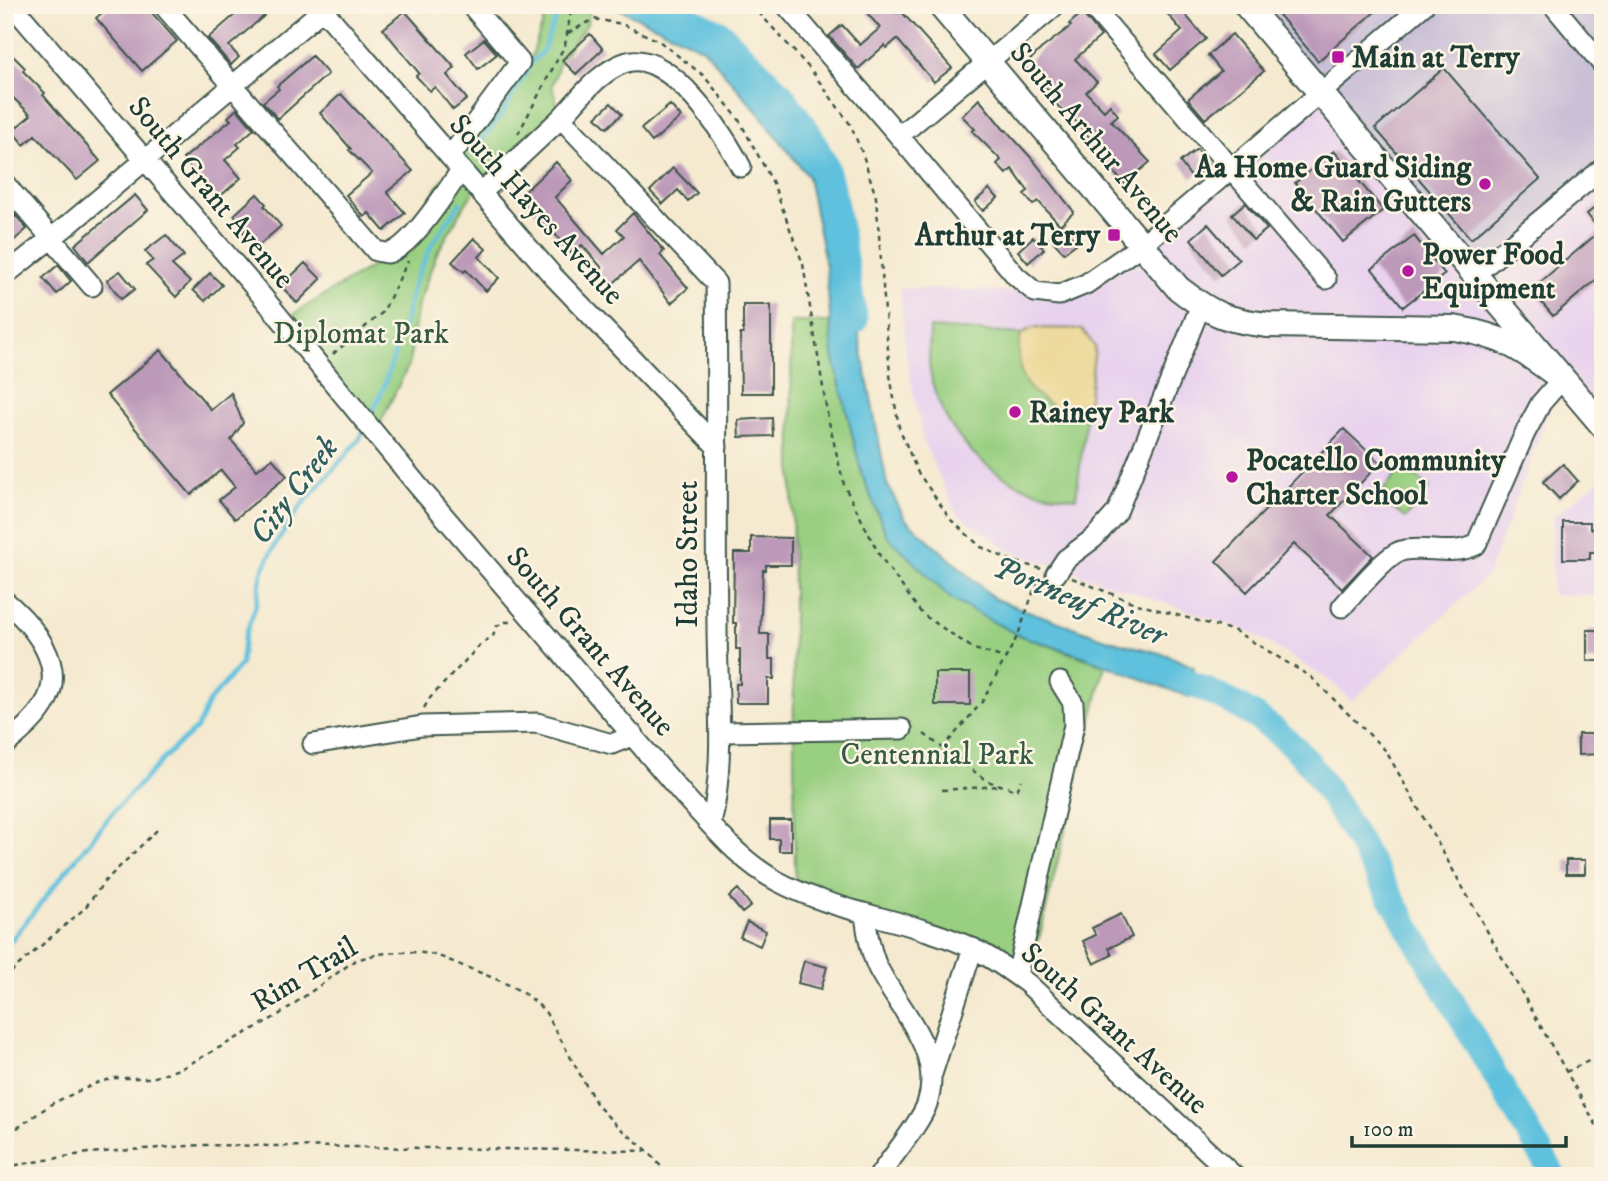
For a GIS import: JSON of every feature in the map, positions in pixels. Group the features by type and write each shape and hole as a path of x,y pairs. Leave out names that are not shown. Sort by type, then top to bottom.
{"main road":[{"name":"South Arthur Avenue","path":"940,5 1178,288 1216,315 1269,325 1454,328 1477,332 1509,342 1562,379"},
{"path":"1247,5 1481,285 1603,426"},
{"path":"1477,332 1490,318 1492,306 1481,285"}],"street":[{"name":"South Grant Avenue","path":"12,5 145,158 374,433 526,610 711,825 750,863 777,881 865,914 973,948 1017,975 1234,1176"},
{"path":"163,5 376,251 387,254 402,247 430,215 456,164 520,62 471,5"},
{"path":"786,5 1016,276 1035,292 1059,295 1086,284 1143,244 1321,93 1412,9"},
{"path":"899,136 1056,5"},
{"path":"1091,5 1326,279"},
{"path":"1553,5 1603,65"},
{"path":"5,275 323,7"},
{"name":"South Hayes Avenue","path":"323,7 552,276 716,447"},
{"path":"481,193 587,90 613,69 628,62 640,61 673,78 698,103 727,139 741,167"},
{"name":"Idaho Street","path":"561,118 716,283 720,732 718,793 711,825"},
{"path":"1481,285 1603,169"},
{"path":"5,184 92,286"},
{"path":"1049,571 1094,538 1117,512 1201,305"},
{"path":"1342,607 1390,557 1400,551 1464,551 1476,545 1525,433 1541,403 1562,379"},
{"path":"5,601 26,619 39,636 47,651 51,670 50,689 45,703 35,717 5,745"},
{"path":"1017,975 1074,725 1073,703 1060,681"},
{"path":"313,744 411,728 537,723 612,744 634,735"},
{"path":"720,732 902,729"},
{"path":"865,914 878,967 920,1036 931,1076 931,1090 926,1107 879,1176"},
{"path":"931,1076 973,948"}],"path":[{"path":"517,137 565,45 572,5"},
{"path":"752,5 811,71 850,124 863,155 876,197 890,375 899,427 917,471 951,520 981,547 1012,561 1079,580 1137,604 1235,631 1311,677 1386,751 1603,1137"},
{"path":"568,33 594,19 622,24 659,41 704,76 738,118 773,183 803,264 828,418 844,485 880,556 922,614 974,649 1005,658"},
{"path":"319,365 383,312 411,256"},
{"path":"942,749 982,702 1018,635 1034,589 1049,571"},
{"path":"411,728 430,698 481,644 493,636 496,626 515,622 526,610"},
{"path":"924,734 987,781 1017,790 1022,780"},
{"path":"942,790 1002,786"},
{"path":"5,981 14,969 85,908 104,882 159,828"},
{"name":"Rim Trail","path":"5,1144 13,1131 53,1103 99,1082 115,1078 152,1078 182,1068 276,1016 355,961 368,955 411,952 433,954 512,986 535,1000 546,1013 597,1105 616,1125 649,1151 668,1176"},
{"path":"1566,1072 1603,1054"},
{"path":"5,1167 88,1153 202,1145 649,1151"}],"shaded area":[{"path":"1247,5 1603,5 1603,168 1473,276"},
{"name":"Pocatello Community Charter School","path":"1320,93 1603,168 1603,426 1561,379 1488,575 1352,701 1329,680 1249,631 1010,551 956,513 923,441 906,356 900,288 1035,292 1086,284"},
{"path":"1603,477 1603,595 1552,595 1553,517"}],"green space":[{"name":"Diplomat Park","path":"549,5 591,5 587,24 560,60 552,86 561,118 476,188 465,205 436,255 418,305 409,364 375,434 282,321 392,254 443,179 505,101 532,55"},
{"name":"Centennial Park","path":"791,322 830,322 833,355 862,475 887,536 1018,635 1105,665 1028,984 1001,964 795,889"},
{"name":"Rainey Park","path":"930,328 1021,334 1032,328 1082,329 1095,347 1076,498 1039,492 1019,484 983,462 967,447 943,412 935,392 929,366"},
{"path":"1403,466 1430,487 1405,518 1378,497"}],"sand":[{"path":"1032,328 1082,329 1095,347 1088,403 1058,409 1036,395 1029,387 1020,370 1019,348 1021,334"}],"water":[{"path":"611,5 675,5 713,30 782,95 829,176 887,484 905,519 995,599 1109,640 1167,655 1194,667 1189,697 1018,635 952,600 887,536 862,475 833,355 826,267 808,177 704,49"}],"building":[{"path":"111,5 145,5 177,41 142,71 96,18"},
{"path":"230,5 255,5 264,16 229,46 239,57 231,65 208,38 237,13"},
{"path":"875,5 890,5 897,13 900,10 952,68 934,82 897,39 887,48 885,45 858,69 829,36 842,25 860,45 880,28 867,13"},
{"path":"1160,5 1177,5 1206,39 1170,70 1156,54 1182,31"},
{"path":"1290,5 1383,5 1318,61 1279,15"},
{"path":"405,11 455,68 447,75 467,99 453,110 435,87 430,91 416,76 419,73 383,29"},
{"path":"1082,13 1101,36 1075,59 1097,82 1086,92 1104,111 1110,105 1118,115 1111,121 1150,162 1124,184 1093,148 1096,145 1066,110 1064,112 1051,99 1054,96 1024,66 1071,26 1069,24"},
{"path":"590,34 603,49 576,74 562,60"},
{"path":"1232,34 1264,71 1205,119 1188,99 1221,71 1208,55"},
{"path":"484,39 497,54 478,69 466,53"},
{"path":"5,48 25,68 23,71 45,93 43,95 100,161 77,180 35,135 24,145 12,131 31,115 5,90"},
{"path":"312,56 328,74 278,119 263,102"},
{"path":"1444,68 1540,179 1471,239 1375,128"},
{"path":"341,94 413,171 387,192 405,213 384,231 369,213 364,217 346,195 372,173 349,150 351,149 320,113"},
{"path":"979,99 1034,161 1074,212 1060,225 1038,201 1033,205 1024,194 1028,191 1012,169 1006,174 997,164 1001,160 972,131 975,129 962,116"},
{"path":"611,103 622,114 607,128 596,117"},
{"path":"670,105 681,117 652,142 641,129"},
{"path":"237,109 254,129 237,144 240,147 225,160 241,178 217,199 183,159 231,120 228,117"},
{"path":"1197,149 1209,165 1192,178 1180,162"},
{"path":"1334,151 1383,210 1343,242 1295,183"},
{"path":"556,162 572,180 555,197 604,254 624,236 617,229 633,213 664,251 660,255 688,288 671,303 639,261 610,286 598,272 602,268 582,245 572,254 521,195"},
{"path":"673,168 697,193 688,201 678,190 663,204 650,191"},
{"path":"989,189 998,198 983,211 975,202"},
{"path":"257,194 281,226 257,247 243,232 246,229 234,215"},
{"path":"135,195 148,210 88,262 75,245"},
{"path":"1603,201 1603,274 1553,316 1531,290 1600,231 1587,214"},
{"path":"1245,203 1267,229 1253,240 1232,214"},
{"path":"9,207 27,229 11,243 5,236 5,226 15,217 7,209"},
{"path":"1208,224 1239,260 1221,275 1191,239"},
{"path":"1063,227 1077,243 1064,253 1050,238"},
{"path":"166,235 184,256 172,265 190,282 176,297 146,265 153,260 145,251"},
{"path":"1414,236 1445,274 1403,307 1372,269"},
{"path":"1033,237 1044,249 1028,263 1018,251"},
{"path":"474,238 486,249 479,257 499,278 486,291 466,270 464,272 452,262"},
{"path":"305,263 321,279 297,303 281,286"},
{"path":"58,265 71,281 57,294 43,278"},
{"path":"120,271 135,289 121,299 107,280"},
{"path":"210,273 222,285 205,301 193,290"},
{"path":"743,305 771,305 771,393 741,393 740,334 743,334"},
{"path":"161,350 211,410 231,393 243,423 231,440 257,470 272,458 287,476 235,519 219,500 235,487 221,470 191,495 107,395"},
{"path":"772,418 773,436 739,437 738,420"},
{"name":"Pocatello Community Charter School","path":"1344,429 1380,463 1330,515 1373,556 1342,589 1294,544 1247,592 1216,561"},
{"path":"1563,464 1578,481 1559,499 1543,482"},
{"path":"1563,522 1590,522 1590,529 1603,529 1603,552 1590,552 1590,559 1563,559"},
{"path":"751,537 791,538 791,565 766,565 766,570 763,570 760,634 769,634 769,659 774,659 774,679 768,679 768,703 736,703 736,684 740,684 740,649 736,649 736,623 733,623 734,553 751,553"},
{"path":"1587,630 1602,630 1602,661 1587,661"},
{"path":"935,673 970,673 970,705 935,705"},
{"path":"1578,734 1603,734 1603,754 1578,755"},
{"path":"770,820 791,820 791,851 779,851 779,839 770,839"},
{"path":"1566,860 1585,860 1585,874 1566,874"},
{"path":"738,889 751,906 742,913 729,897"},
{"path":"1121,914 1132,937 1109,948 1112,955 1094,964 1083,941 1096,935 1092,928"},
{"path":"747,922 766,931 760,946 740,937"},
{"path":"804,961 827,967 821,989 798,983"}],"waterway":[{"name":"City Creek","path":"471,153 502,114 531,63 543,51 561,5"},
{"name":"Portneuf River","path":"662,5 720,33 782,95 808,132 825,164 834,197 855,321"},
{"name":"City Creek","path":"370,417 383,389 404,325 414,283 432,244 460,203"},
{"name":"City Creek","path":"5,948 114,811 174,748 197,728 208,703 241,664 244,639 256,605 262,572 276,543 301,506 359,440 365,428"},
{"name":"Portneuf River","path":"1158,670 1220,696 1258,718 1292,745 1308,762 1338,807 1554,1176"}],"place":[{"name":"Main at Terry","path":"1338,57"},
{"name":"Aa Home Guard Siding & Rain Gutters","path":"1485,184"},
{"name":"Arthur at Terry","path":"1114,235"},
{"name":"Power Food Equipment","path":"1408,271"},
{"name":"Rainey Park","path":"1015,412"},
{"name":"Pocatello Community Charter School","path":"1232,477"}]}
